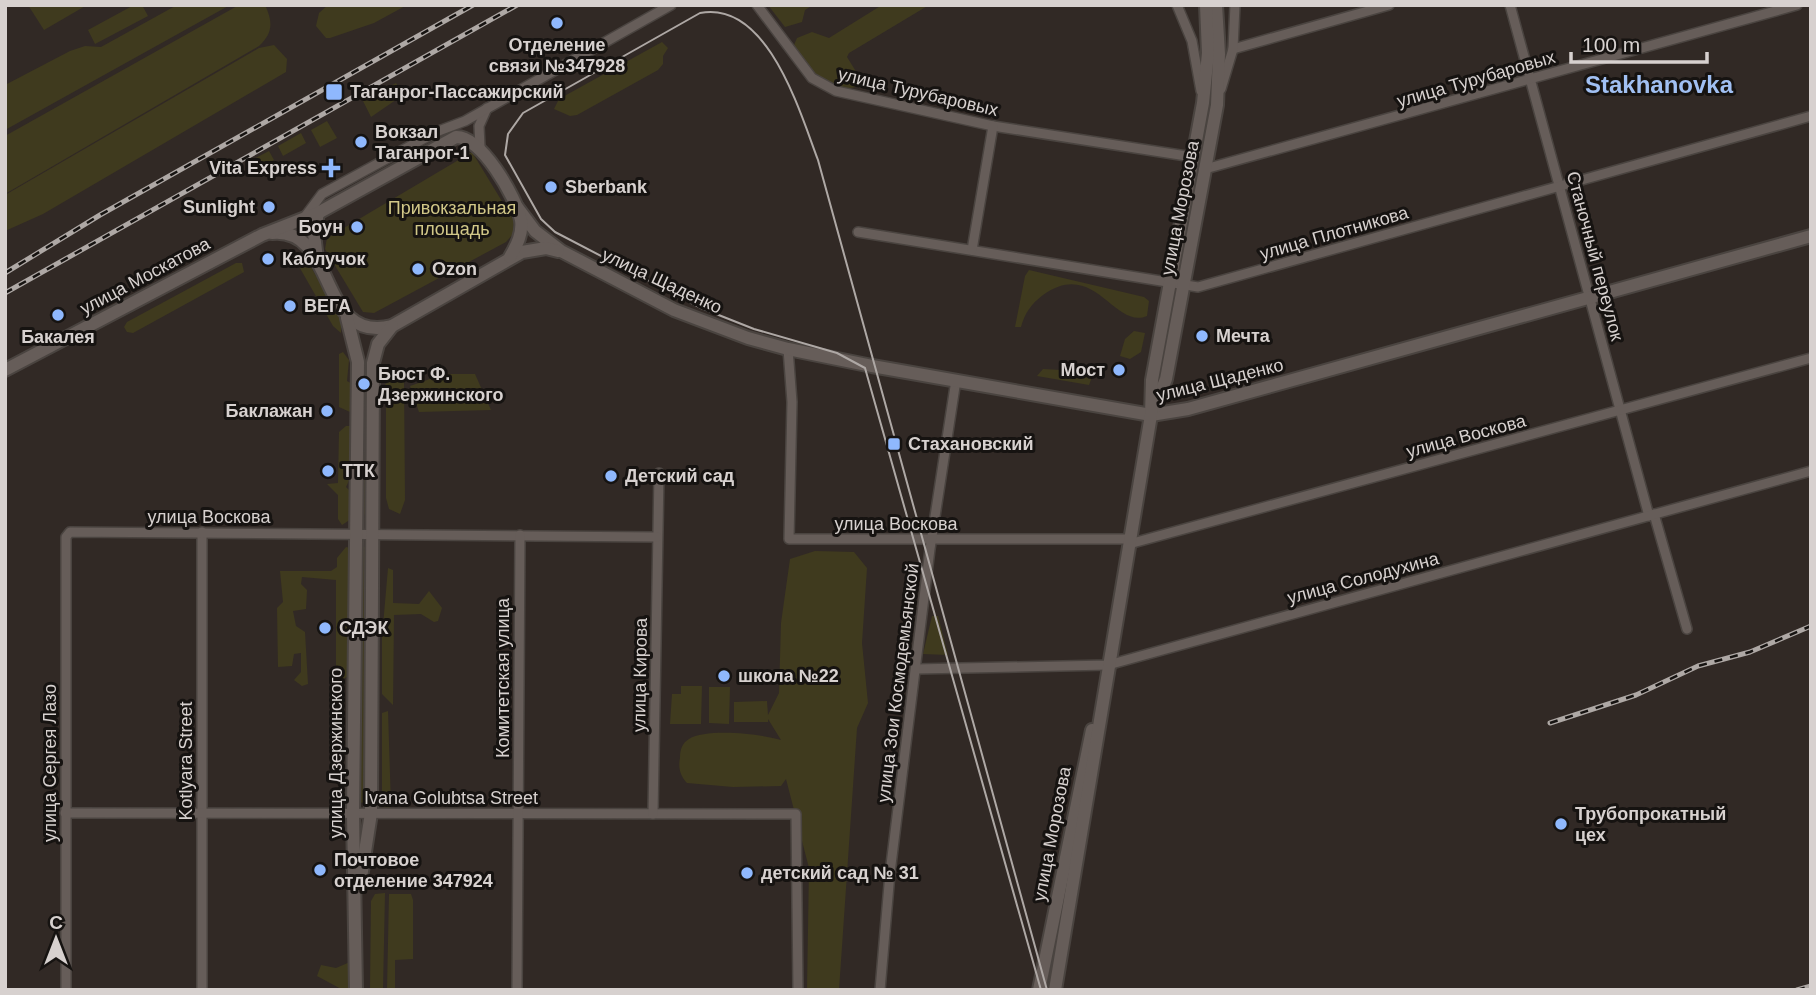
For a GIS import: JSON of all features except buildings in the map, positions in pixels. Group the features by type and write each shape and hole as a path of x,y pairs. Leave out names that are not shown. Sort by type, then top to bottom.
{"main road":[{"name":"улица Морозова","path":"1055,990 1094,769 1104,686 1151,415 1153,380 1169,283 1203,103 1208,53 1206,5"},
{"path":"1216,5 1219,54 1217,105"},
{"name":"улица Морозова","path":"1151,415 1167,379 1217,105"},
{"path":"262,235 282,232 294,235 317,259 347,318 371,329 392,326 510,257 521,229 517,207 480,146 465,136 456,137"},
{"name":"улица Москатова","path":"5,370 262,235 318,213 456,137"},
{"name":"улица Щаденко","path":"517,207 535,230 561,251 674,310 788,349 1151,415 1188,409 1811,236"},
{"path":"317,259 314,234 318,213"},
{"name":"улица Щаденко","path":"510,257 534,248 561,251"},
{"name":"улица Дзержинского","path":"347,318 358,362 353,813 357,902"},
{"name":"улица Дзержинского","path":"357,902 371,813 373,363 378,344 392,326"},
{"name":"улица Морозова","path":"1039,990 1084,760 1104,686"},
{"path":"356,990 357,902"}],"street":[{"path":"304,218 322,194 436,132 465,121 671,5"},
{"name":"улица Турубаровых","path":"757,5 812,78 824,86 851,96 993,126 1193,157"},
{"path":"1177,5 1192,41 1203,103"},
{"name":"улица Морозова","path":"1217,105 1233,49 1235,5"},
{"path":"1233,49 1389,5"},
{"name":"Станочный переулок","path":"1510,5 1620,411 1687,629"},
{"name":"улица Турубаровых","path":"1205,169 1797,5"},
{"path":"480,146 479,126 488,107"},
{"name":"улица Плотникова","path":"858,232 1198,287 1811,116"},
{"path":"456,137 465,121"},
{"path":"972,250 993,126"},
{"path":"318,213 322,194"},
{"name":"улица Воскова","path":"788,349 792,402 789,539 1129,542 1811,358"},
{"name":"улица Зои Космодемьянской","path":"880,990 890,873 932,540 956,380"},
{"name":"улица Солодухина","path":"916,669 1108,665 1811,471"},
{"name":"улица Кирова","path":"653,814 659,473"},
{"name":"улица Воскова","path":"66,537 70,532 373,533"},
{"name":"Kotlyara Street","path":"202,532 202,990"},
{"path":"373,533 657,537"},
{"name":"Комитетская улица","path":"517,990 520,535"},
{"name":"улица Сергея Лазо","path":"66,537 66,990"},
{"name":"Ivana Golubtsa Street","path":"65,813 796,814 798,990"}],"green space":[{"path":"28,5 87,5 44,30"},
{"path":"134,5 142,5 148,16 95,44 88,30"},
{"path":"177,5 230,5 5,130 5,85 70,51 85,46 101,47"},
{"path":"239,5 265,5 270,27 259,46 5,194 5,136"},
{"path":"328,5 407,5 374,23 326,38 316,26 319,13"},
{"path":"768,5 813,5 805,10 802,22 785,27"},
{"path":"882,5 929,5 849,53 847,57 860,78 855,87 835,87 810,71 794,45 797,38 812,32 829,38"},
{"path":"662,42 668,48 658,70 577,115 570,116 554,109 559,99"},
{"path":"274,45 287,59 286,72 43,214 5,231 5,195 259,48"},
{"path":"396,83 403,95 371,117 363,101"},
{"path":"1206,109 1211,109 1181,276 1176,275"},
{"path":"327,121 337,138 320,147 311,130"},
{"path":"301,133 306,143 283,156 278,146"},
{"path":"269,151 274,160 252,172 246,163"},
{"name":"Привокзальная площадь","path":"472,152 514,221 513,234 506,242 374,313 363,312 325,249 327,238"},
{"path":"301,255 306,258 341,321 341,333 333,326 297,263"},
{"path":"236,263 242,263 244,272 133,333 127,332 124,327 127,322"},
{"path":"1029,270 1144,297 1149,301 1147,316 1135,318 1124,313 1090,289 1077,285 1061,286 1039,298 1024,317 1021,327 1015,327 1025,276"},
{"path":"1134,331 1145,333 1141,352 1130,359 1120,356 1125,339"},
{"path":"343,352 349,360 347,381 354,385 353,410 350,412 339,407 339,354"},
{"path":"1096,366 1089,385 1037,376 1043,369 1079,371"},
{"path":"399,371 404,380 405,500 400,514 389,509 386,498 386,397 390,392 385,384 389,382 387,374"},
{"path":"444,374 475,374 491,410 419,412 410,386"},
{"path":"361,387 367,387 367,512 364,515 361,512"},
{"path":"350,426 353,449 351,473 346,487 350,491 351,519 342,525 338,519 338,495 327,484 338,483 339,432"},
{"path":"363,546 367,548 365,800 362,803 359,800 360,549"},
{"path":"346,547 350,548 349,676 343,679 336,674 336,580 302,577 301,584 307,590 306,609 293,611 296,626 305,632 308,684 302,686 294,680 301,672 301,653 294,654 292,666 278,667 277,608 283,602 280,571 331,571 337,567 337,558"},
{"path":"815,551 854,552 867,568 862,643 868,703 857,728 839,990 807,990 809,868 786,779 781,786 733,787 687,783 679,765 683,745 697,736 734,733 781,740 768,719 768,722 734,722 734,702 767,701 768,715 779,693 781,623 790,559"},
{"path":"388,568 393,570 393,603 419,604 429,591 442,608 438,621 434,622 421,614 394,615 393,705 382,694 382,637"},
{"path":"932,616 938,616 948,655 923,654"},
{"path":"681,686 702,686 701,724 670,724 672,694 681,694"},
{"path":"709,687 730,687 729,724 709,723"},
{"path":"388,711 391,807 388,809 382,807 382,713"},
{"path":"385,893 383,990 370,990 371,901 375,894"},
{"path":"389,894 411,894 413,900 413,959 395,960 395,990 387,990"},
{"path":"350,962 352,990 343,990 317,976 321,965 336,968"}],"tram line":[{"path":"1041,990 865,368 837,353 754,329 701,308 555,232 541,219 505,155 508,134 523,113 700,13 724,14 745,24 762,41 791,89 818,160 1047,990"}],"railway":[{"path":"5,273 100,215 473,5"},
{"path":"5,293 517,5"},
{"path":"1550,723 1636,695 1698,666 1750,652 1811,626"},
{"path":"1797,990 1811,986"}],"place":[{"name":"Отделение связи №347928","path":"557,23"},
{"name":"Таганрог-Пассажирский","path":"334,92"},
{"name":"Вокзал Таганрог-1","path":"361,142"},
{"name":"Vita Express","path":"331,168"},
{"name":"Sberbank","path":"551,187"},
{"name":"Sunlight","path":"269,207"},
{"name":"Боун","path":"357,227"},
{"name":"Каблучок","path":"268,259"},
{"name":"Ozon","path":"418,269"},
{"name":"ВЕГА","path":"290,306"},
{"name":"Бакалея","path":"58,315"},
{"name":"Мечта","path":"1202,336"},
{"name":"Мост","path":"1119,370"},
{"name":"Бюст Ф. Дзержинского","path":"364,384"},
{"name":"Баклажан","path":"327,411"},
{"name":"Стахановский","path":"894,444"},
{"name":"ТТК","path":"328,471"},
{"name":"Детский сад","path":"611,476"},
{"name":"СДЭК","path":"325,628"},
{"name":"школа №22","path":"724,676"},
{"name":"Трубопрокатный цех","path":"1561,824"},
{"name":"Почтовое отделение 347924","path":"320,870"},
{"name":"детский сад № 31","path":"747,873"}],"district":[{"name":"Stakhanovka","path":"1659,84"}]}
